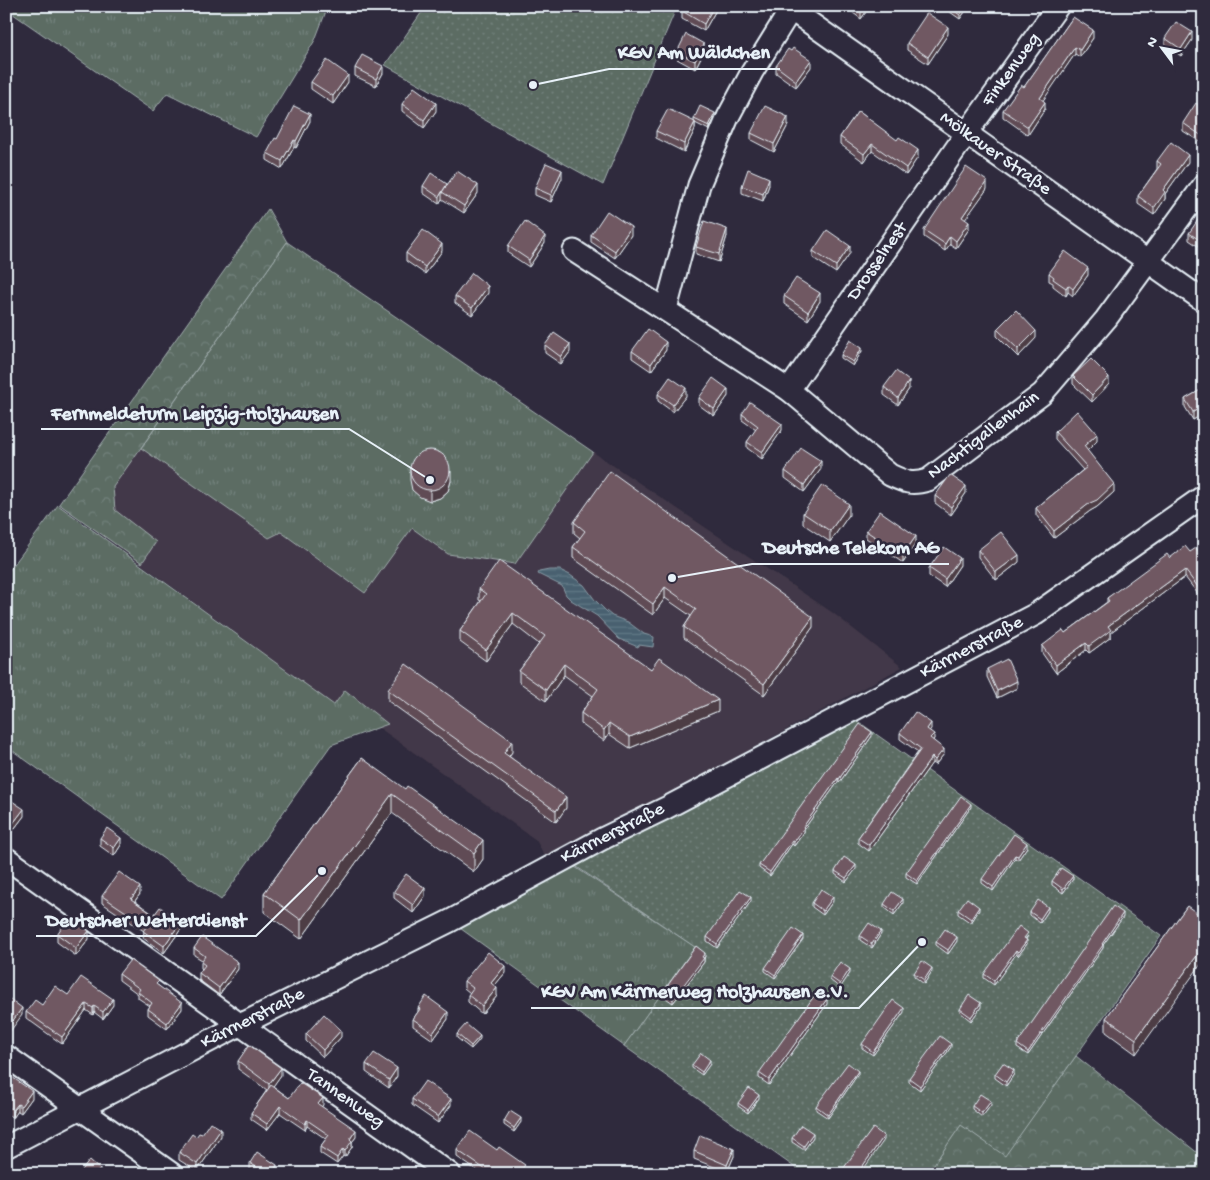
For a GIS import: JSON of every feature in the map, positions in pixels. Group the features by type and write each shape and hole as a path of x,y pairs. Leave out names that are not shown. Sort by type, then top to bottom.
{"street":[{"name":"Finkenweg","path":"966,134 1058,6"},
{"name":"Mölkauer Straße","path":"790,7 966,134 1204,301"},
{"path":"666,309 699,184 728,117 790,7"},
{"name":"Drosselnest","path":"789,390 966,134"},
{"name":"Nachtigallenhain","path":"574,251 789,390 890,476 916,484 928,480 1042,394 1106,319 1204,185"},
{"name":"Kärrnerstraße","path":"6,1146 240,1025 450,921 602,839 666,808 1036,614 1201,504"},
{"name":"Tannenweg","path":"6,858 450,1174"},
{"path":"6,1056 172,1174"}],"shaded area":[{"path":"268,209 287,242 593,452 833,613 902,667 547,860 536,840 378,727 334,705 59,504"}],"green space":[{"path":"6,6 47,6 52,9 54,6 328,6 315,40 256,137 167,93 153,111 6,9"},
{"path":"426,6 677,6 603,185 385,65"},
{"path":"268,209 287,242 113,487 115,510 156,542 142,563 59,504"},
{"path":"287,242 593,452 515,564 448,554 412,528 365,593 281,532 269,538 141,448"},
{"path":"58,505 334,705 345,690 388,724 331,745 221,900 6,746 6,575"},
{"path":"856,720 1161,936 1005,1156 961,1125 927,1174 804,1174 624,1046 695,947 568,861"},
{"path":"569,863 695,947 624,1046 457,926"},
{"path":"1076,1056 1204,1158 1204,1174 927,1174 961,1125 1005,1155"}],"water":[{"path":"560,570 584,585 595,600 612,616 628,622 644,634 654,637 653,647 639,645 638,647 619,639 597,616 571,600 566,595 562,586 538,574 539,572"}],"building":[{"path":"685,6 714,6 704,24 682,11"},
{"path":"854,6 865,6 861,11"},
{"path":"951,6 966,6 960,15 950,8"},
{"path":"927,13 948,27 928,57 907,43"},
{"path":"1073,17 1093,30 1080,50 1075,47 1040,98 1045,102 1028,127 1003,110 1021,85 1024,87"},
{"path":"1176,22 1192,32 1181,49 1165,38"},
{"path":"686,34 704,44 695,61 677,52"},
{"path":"793,48 811,60 796,81 776,66 788,49 791,51"},
{"path":"362,55 383,66 376,79 355,68"},
{"path":"327,60 348,75 333,96 311,82"},
{"path":"414,87 436,103 424,120 402,104"},
{"path":"1196,103 1204,108 1204,134 1202,136 1183,123"},
{"path":"294,106 310,114 296,141 294,140 282,161 267,153 275,138 277,139"},
{"path":"700,106 715,113 709,126 694,119"},
{"path":"765,106 788,117 774,144 751,133"},
{"path":"668,109 695,122 684,144 656,131"},
{"path":"858,111 897,140 899,137 918,150 906,168 872,144 864,154 840,137"},
{"path":"1171,142 1188,155 1163,190 1165,192 1154,208 1138,196 1161,164 1157,161"},
{"path":"546,163 562,170 551,195 535,188"},
{"path":"966,167 987,181 962,217 969,222 956,241 950,236 945,244 924,230"},
{"path":"748,169 769,178 763,194 742,186"},
{"path":"457,171 478,185 464,206 442,192"},
{"path":"431,173 447,184 439,197 423,186"},
{"path":"607,211 631,227 615,251 591,235"},
{"path":"1200,217 1204,219 1204,243 1189,233"},
{"path":"525,221 545,236 529,260 508,246"},
{"path":"704,221 727,229 719,254 696,247"},
{"path":"423,230 442,244 425,267 406,253"},
{"path":"827,230 850,246 836,266 813,251"},
{"path":"1065,251 1088,268 1073,289 1068,285 1066,288 1053,279 1054,277 1049,273"},
{"path":"472,273 488,286 472,308 455,296"},
{"path":"796,278 820,293 808,312 784,296"},
{"path":"1016,310 1036,331 1018,349 997,329"},
{"path":"648,329 666,342 651,364 632,351"},
{"path":"554,333 570,344 561,357 545,345"},
{"path":"850,340 862,348 853,362 841,355"},
{"path":"1091,359 1109,377 1092,395 1073,376"},
{"path":"896,371 909,381 898,398 884,387"},
{"path":"670,377 686,388 673,405 658,394"},
{"path":"713,378 728,389 714,409 699,398"},
{"path":"1204,388 1204,406 1193,412 1185,399"},
{"path":"750,402 782,424 762,452 747,442 758,426 742,414"},
{"path":"1077,411 1097,434 1084,446 1114,484 1097,500 1090,503 1054,531 1036,508 1087,467 1055,432"},
{"path":"801,448 821,461 804,485 785,471"},
{"path":"426,450 434,450 441,453 447,459 450,470 447,481 441,487 434,490 426,490 419,487 413,481 410,474 410,466 413,459 419,453"},
{"path":"610,471 813,617 764,684 684,627 696,609 665,587 653,604 573,547 585,531 574,522"},
{"path":"950,475 966,486 951,507 935,496"},
{"path":"822,485 849,504 830,531 803,513"},
{"path":"880,511 916,536 903,555 866,531"},
{"path":"1001,532 1019,555 996,572 978,550"},
{"path":"1185,546 1190,552 1196,548 1204,558 1204,595 1185,570 1108,626 1111,630 1089,646 1086,643 1056,665 1042,646 1063,630 1065,633 1109,601 1107,598 1167,554 1170,558"},
{"path":"944,547 960,558 945,579 929,568"},
{"path":"499,561 651,669 659,658 718,700 630,737 609,723 604,730 581,713 598,689 564,664 546,690 519,671 545,636 513,613 486,650 460,631 486,594 479,589"},
{"path":"1007,659 1017,681 997,691 987,669"},
{"path":"406,664 512,741 504,753 566,797 556,811 388,690"},
{"path":"915,712 931,723 927,729 934,734 930,738 944,749 935,760 932,757 869,845 858,838 921,749 900,733"},
{"path":"860,724 872,732 794,842 792,841 770,872 759,865"},
{"path":"362,758 405,789 407,786 483,840 474,853 392,794 301,920 264,893"},
{"path":"961,796 971,804 917,881 906,873"},
{"path":"6,797 24,809 8,830 6,829"},
{"path":"107,828 121,838 114,848 100,838"},
{"path":"1014,834 1027,843 1018,856 1015,855 993,887 982,879"},
{"path":"844,857 856,865 846,878 835,871"},
{"path":"1061,868 1073,876 1063,889 1052,881"},
{"path":"119,872 140,887 131,899 154,915 160,907 181,922 164,946 143,931 147,926 102,896"},
{"path":"406,874 425,888 413,905 394,891"},
{"path":"821,889 833,897 823,911 812,903"},
{"path":"740,890 751,897 717,944 707,937"},
{"path":"892,892 903,899 894,911 884,904"},
{"path":"967,898 979,907 971,919 958,910"},
{"path":"1038,900 1048,907 1040,919 1030,912"},
{"path":"1113,906 1123,913 1103,945 1028,1052 1017,1044"},
{"path":"1187,906 1204,918 1204,946 1136,1039 1106,1018"},
{"path":"69,917 89,931 76,948 57,934"},
{"path":"869,923 881,931 872,944 860,936"},
{"path":"1019,926 1028,933 1024,938 1027,940 1018,952 1016,950 994,981 984,974"},
{"path":"793,928 803,935 775,975 765,968"},
{"path":"945,929 957,937 948,950 936,942"},
{"path":"202,937 238,962 219,988 199,973 205,965 201,962 205,956 194,948"},
{"path":"696,946 705,953 702,957 704,958 673,999 663,992"},
{"path":"488,952 505,966 491,983 497,988 482,1006 468,995 473,988 464,981"},
{"path":"130,960 159,981 156,984 182,1003 167,1023 148,1009 152,1003 138,992 140,989 119,974"},
{"path":"922,961 932,968 924,980 914,973"},
{"path":"840,962 850,969 840,984 830,977"},
{"path":"81,977 113,999 103,1012 94,1006 93,1008 86,1004 62,1037 26,1012 35,1000 42,1005 55,986 68,995"},
{"path":"817,992 827,999 769,1080 759,1073"},
{"path":"969,995 981,1003 971,1017 960,1009"},
{"path":"6,996 22,1008 6,1030"},
{"path":"426,996 448,1012 433,1033 413,1019"},
{"path":"893,1000 904,1008 873,1052 862,1044"},
{"path":"324,1014 341,1030 323,1050 306,1034"},
{"path":"466,1024 480,1036 471,1046 457,1034"},
{"path":"940,1036 951,1044 920,1086 909,1078"},
{"path":"249,1045 281,1068 269,1084 238,1061"},
{"path":"374,1053 397,1068 389,1080 366,1064"},
{"path":"701,1053 710,1060 702,1072 692,1065"},
{"path":"848,1063 858,1071 828,1115 816,1106"},
{"path":"1003,1063 1014,1070 1006,1082 995,1074"},
{"path":"6,1073 32,1091 21,1106 18,1104 13,1110 6,1105"},
{"path":"425,1081 451,1099 438,1117 412,1099"},
{"path":"300,1083 323,1098 318,1104 356,1130 350,1139 352,1141 337,1158 320,1147 329,1135 307,1120 305,1124 280,1106 267,1124 251,1113 271,1085 289,1098"},
{"path":"749,1088 759,1095 748,1110 738,1103"},
{"path":"980,1094 991,1101 982,1113 972,1106"},
{"path":"510,1111 521,1118 514,1128 504,1121"},
{"path":"210,1122 221,1129 197,1164 179,1152 192,1134 196,1137 199,1133 202,1134"},
{"path":"801,1125 813,1133 804,1146 792,1138"},
{"path":"873,1128 884,1136 857,1174 841,1174 840,1173"},
{"path":"470,1131 497,1150 499,1147 525,1165 522,1169 529,1174 488,1174 489,1172 457,1150"},
{"path":"700,1135 734,1149 727,1165 694,1151"},
{"path":"257,1152 277,1165 272,1174 267,1174 250,1163"},
{"path":"90,1160 100,1169 96,1174 79,1174"},
{"path":"14,1168 18,1174 6,1174 6,1173"}],"place":[{"name":"KGV Am Wäldchen","path":"533,85"},
{"name":"Fernmeldeturm Leipzig-Holzhausen","path":"430,480"},
{"name":"Deutsche Telekom AG","path":"672,578"},
{"name":"Deutscher Wetterdienst","path":"322,871"},
{"name":"KGV Am Kärrnerweg Holzhausen e.V.","path":"922,942"}]}
